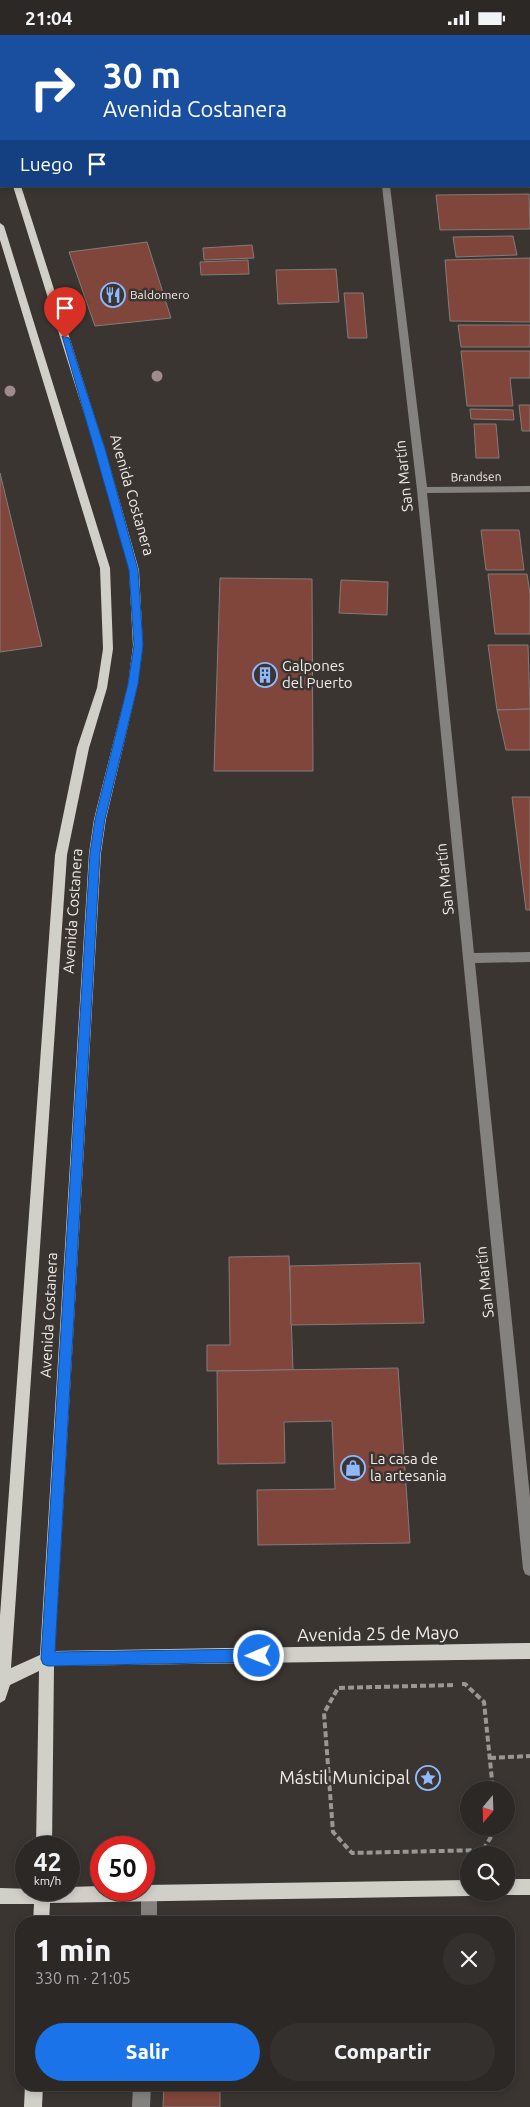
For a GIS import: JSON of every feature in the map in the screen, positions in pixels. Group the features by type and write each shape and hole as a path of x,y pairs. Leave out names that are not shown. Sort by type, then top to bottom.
{"main road":[{"name":"Avenida Costanera","path":"17,187 101,452 131,561 138,645 133,684 100,819 95,853 48,1659 44,1836"},
{"name":"Avenida Costanera","path":"0,225 105,567 108,649 102,688 83,748 61,855 2,1687"},
{"name":"Avenida 25 de Mayo","path":"48,1659 530,1651"},
{"name":"Avenida Costanera","path":"2,1687 48,1659"},
{"path":"515,1887 530,1887"},
{"path":"155,1893 460,1888"},
{"path":"0,1897 15,1896"},
{"path":"42,1916 43,1901"},
{"path":"33,2107 34,2091"}],"street":[{"name":"San Martín","path":"386,187 422,490 530,1569"},
{"name":"Brandsen","path":"422,490 530,489"},
{"path":"469,958 530,957"},
{"path":"148,1901 149,1916"},
{"path":"141,2107 142,2091"}],"path":[{"path":"492,1836 483,1850 352,1853 333,1832 324,1713 338,1688 466,1684 484,1702 493,1781"},
{"path":"490,1758 530,1756"}],"building":[{"path":"529,194 530,229 440,230 436,195"},
{"path":"513,236 517,255 456,257 453,237"},
{"path":"147,242 171,318 95,326 69,252"},
{"path":"252,245 254,258 204,260 203,248"},
{"path":"530,258 530,322 450,321 445,260"},
{"path":"248,260 249,274 201,275 200,262"},
{"path":"336,269 339,302 278,304 276,270"},
{"path":"344,293 363,293 367,338 348,338"},
{"path":"458,325 530,325 530,347 461,347"},
{"path":"461,351 530,351 530,378 510,378 513,406 467,406"},
{"path":"519,405 530,405 530,431 522,431"},
{"path":"470,409 513,410 514,420 471,419"},
{"path":"474,424 496,424 499,458 476,458"},
{"path":"0,473 42,646 0,652"},
{"path":"481,530 519,530 524,570 486,570"},
{"path":"488,574 527,574 530,594 530,634 495,634"},
{"name":"Galpones del Puerto","path":"220,578 312,579 313,771 214,771"},
{"path":"341,580 388,582 387,615 339,613"},
{"path":"488,645 528,645 530,709 497,710"},
{"path":"530,709 530,750 506,750 497,710"},
{"path":"512,797 530,797 530,910 526,910"},
{"path":"289,1256 293,1370 207,1371 207,1345 230,1345 229,1257"},
{"path":"420,1263 424,1323 291,1325 290,1266"},
{"path":"398,1368 410,1543 258,1545 257,1490 335,1489 332,1421 284,1422 285,1463 218,1464 217,1371"},
{"path":"164,2091 220,2091 220,2107 163,2107"}],"place":[{"name":"Baldomero","path":"113,295"},
{"name":"Galpones del Puerto","path":"265,675"},
{"name":"La casa de la artesania","path":"353,1468"},
{"name":"Mástil Municipal","path":"428,1778"}],"route":[{"path":"65,338 101,452 134,570 138,645 133,684 100,819 95,853 48,1659 259,1656"}]}
